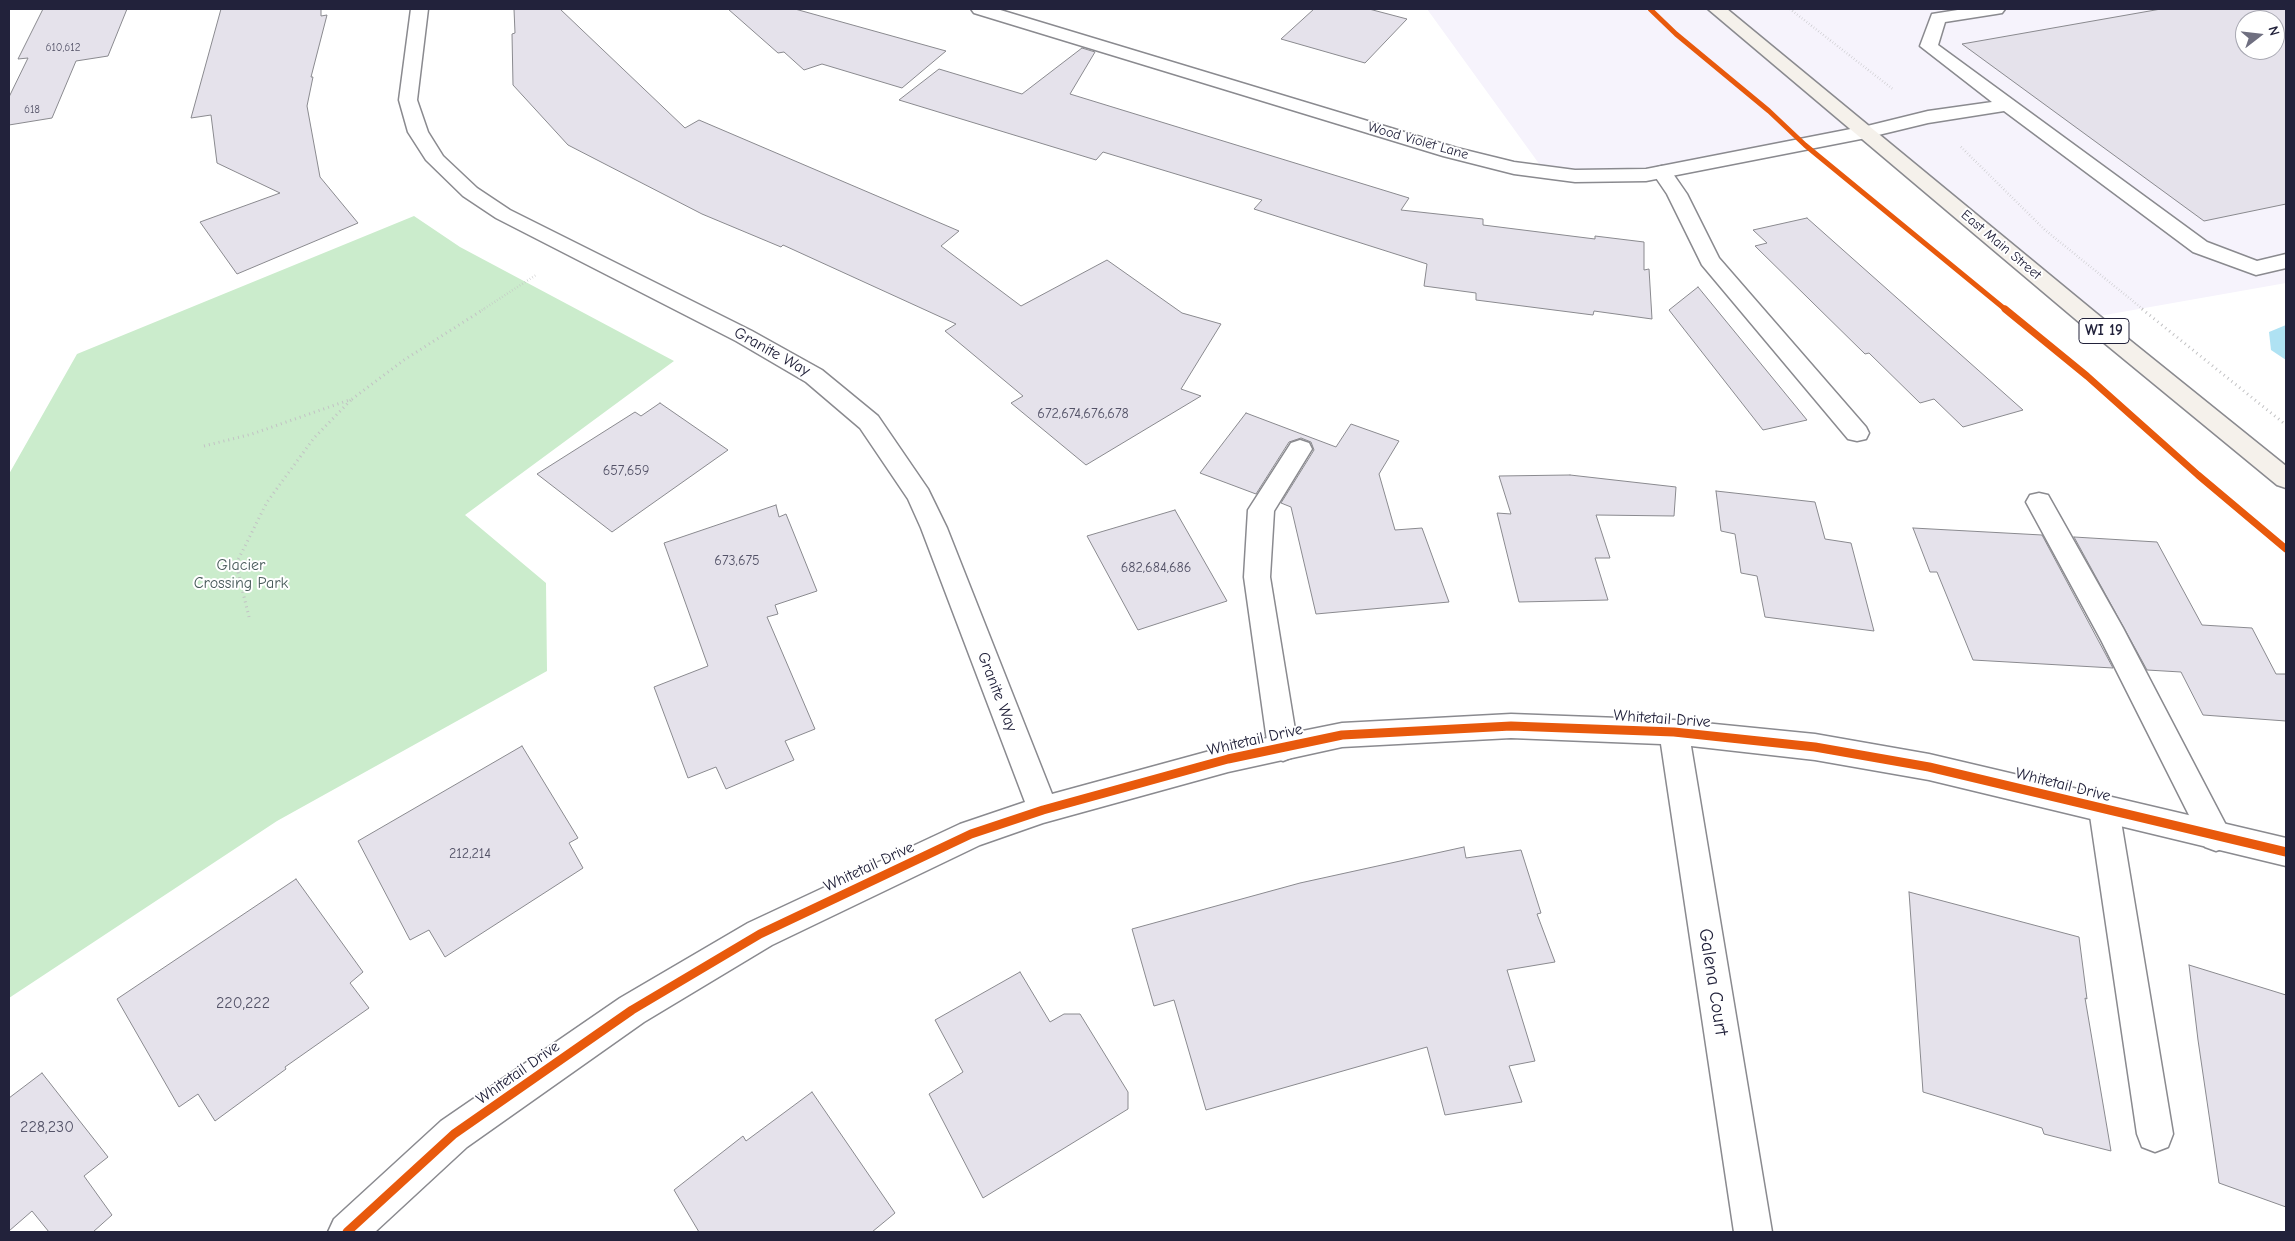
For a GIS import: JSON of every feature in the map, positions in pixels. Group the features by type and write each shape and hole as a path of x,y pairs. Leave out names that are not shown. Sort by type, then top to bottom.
{"main road":[{"name":"East Main Street","path":"1717,9 2088,318 2286,479"}],"street":[{"name":"Granite Way","path":"419,9 408,100 418,132 436,160 470,192 503,214 744,336 814,376 869,422 919,496 934,528 1043,810"},
{"name":"Wood Violet Lane","path":"980,9 1450,152 1514,168 1575,176 1607,178 1662,172 1928,118 2008,104"},
{"path":"1996,9 1931,14 1929,46 2200,247 2256,268 2286,261"},
{"path":"1662,172 1677,194 1710,260 1856,433"},
{"path":"1283,748 1257,576 1261,510 1300,448"},
{"path":"2038,502 2113,636 2216,837"},
{"name":"Whitetail Drive","path":"347,1232 454,1134 632,1010 768,930 971,834 1043,810 1228,760 1342,736 1511,726 1674,732 1824,748 1929,768 2286,852"},
{"name":"Galena Court","path":"1674,732 1753,1232"},
{"path":"2104,809 2155,1134"}],"path":[{"path":"1790,9 1860,62 1951,136 2045,230 2286,425"},
{"path":"249,617 236,564 267,502 314,438 352,399 404,360 536,275"},
{"path":"204,446 252,434 352,399"}],"shaded area":[{"path":"1427,9 2286,9 2286,283 2088,318 1866,132 1646,175 1545,172"}],"green space":[{"name":"Glacier Crossing Park","path":"414,216 460,247 674,361 465,515 546,583 547,671 277,821 9,998 9,474 77,354"}],"water":[{"path":"2286,325 2286,360 2271,350 2269,332"}],"building":[{"path":"43,9 127,9 108,56 76,61 52,118 9,125 9,97 28,58 18,59"},
{"path":"221,9 321,9 321,16 327,15 311,77 313,77 307,106 320,177 358,223 237,274 200,222 280,193 217,163 211,115 191,118"},
{"path":"514,9 560,9 685,128 699,120 959,231 941,246 1021,306 1107,260 1182,313 1221,324 1181,389 1201,396 1086,465 1011,403 1023,396 945,331 956,324 783,245 781,247 702,214 568,145 513,85 512,34 515,33"},
{"path":"728,9 795,9 946,51 902,88 822,64 804,70 784,52 778,53"},
{"path":"1314,9 1369,9 1407,19 1365,63 1281,39"},
{"path":"2161,9 2286,9 2286,204 2204,221 1962,44"},
{"path":"1082,48 1095,52 1070,94 1409,198 1401,210 1483,219 1483,225 1595,239 1595,236 1644,242 1644,270 1649,269 1652,319 1594,311 1593,315 1476,300 1476,293 1424,286 1427,264 1254,209 1262,200 1103,152 1096,160 899,100 939,69 1022,94"},
{"path":"1807,218 2023,410 1963,427 1934,399 1920,403 1869,353 1865,354 1755,246 1767,243 1753,230"},
{"path":"1698,287 1807,420 1763,430 1669,310"},
{"path":"660,403 728,450 612,532 537,474 635,412 641,416"},
{"path":"1246,413 1336,447 1351,424 1399,441 1379,474 1395,530 1422,528 1449,602 1316,614 1291,507 1281,503 1314,450 1311,442 1301,438 1289,442 1256,494 1200,473"},
{"path":"1570,475 1676,487 1674,516 1596,515 1610,558 1595,558 1608,600 1519,602 1497,513 1511,514 1499,476"},
{"path":"1716,491 1815,502 1825,539 1851,543 1874,631 1765,617 1757,576 1741,573 1735,534 1721,531"},
{"path":"776,505 779,517 786,514 817,591 775,605 778,614 767,617 815,729 785,741 794,760 726,789 716,767 688,778 654,687 708,666 664,543"},
{"path":"1175,510 1227,601 1138,630 1087,536"},
{"path":"1913,528 2042,535 2113,668 1973,660 1937,572 1930,572"},
{"path":"2074,537 2157,542 2202,625 2252,628 2276,674 2286,674 2286,721 2203,715 2181,672 2147,670"},
{"path":"522,746 578,838 569,843 583,868 445,957 429,930 410,940 358,841"},
{"path":"1464,847 1466,858 1521,850 1541,913 1537,914 1555,962 1507,970 1535,1061 1509,1066 1522,1102 1445,1115 1427,1047 1206,1110 1174,1000 1154,1006 1132,929 1300,883"},
{"path":"296,879 363,972 350,983 369,1008 285,1067 286,1069 215,1121 198,1094 179,1107 117,999"},
{"path":"1909,892 2079,937 2087,999 2085,998 2111,1151 2044,1134 2042,1128 1923,1092"},
{"path":"2189,965 2286,995 2286,1207 2219,1183"},
{"path":"1020,972 1050,1022 1064,1014 1080,1014 1128,1092 1128,1109 983,1198 929,1094 963,1072 935,1020"},
{"path":"42,1073 108,1157 84,1176 112,1215 93,1232 49,1232 32,1211 9,1231 9,1098"},
{"path":"812,1092 895,1213 872,1232 699,1232 674,1190 743,1136 746,1141"}],"cycle path":[{"path":"1650,9 1676,34 1769,111 1805,145 2087,376 2198,475 2286,549"},
{"path":"347,1232 454,1134 632,1010 760,934 971,834 1043,810 1228,759 1342,735 1511,726 1674,732 1815,747 1929,767 2286,852"}]}
